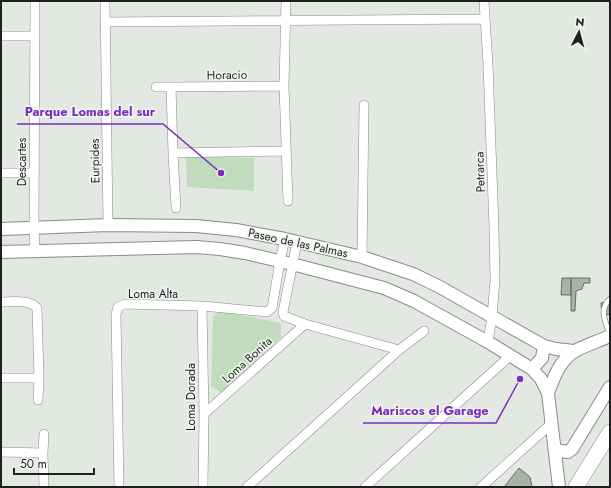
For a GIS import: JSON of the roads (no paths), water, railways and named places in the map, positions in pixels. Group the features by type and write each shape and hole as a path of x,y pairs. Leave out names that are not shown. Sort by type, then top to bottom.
{"highway":[{"path":"576,487 610,432"}],"street":[{"name":"Descartes","path":"35,1 35,251"},
{"name":"Eurpides","path":"105,1 108,226"},
{"path":"286,1 284,86 285,151 288,201"},
{"name":"Petrarca","path":"484,1 488,65 495,280 488,342"},
{"path":"105,22 484,19"},
{"path":"1,36 35,36"},
{"name":"Horacio","path":"156,87 284,86"},
{"path":"171,87 176,208"},
{"path":"362,257 364,106"},
{"path":"173,153 285,151"},
{"path":"1,173 34,172"},
{"name":"Paseo de las Palmas","path":"1,229 179,225 214,227 291,240 362,257 413,274 438,286 544,346 574,352"},
{"name":"Loma Alta","path":"119,487 116,314 118,308 125,304 202,306 267,312 272,308 291,240"},
{"name":"Paseo de las Palmas","path":"1,252 196,247 233,251 286,262 384,288 414,301 511,355 532,369 541,379 548,392 559,487"},
{"name":"Loma Alta","path":"286,262 284,316 305,324 399,350"},
{"path":"1,302 29,302 34,304 37,308 39,378 38,400"},
{"name":"Loma Dorada","path":"202,306 204,414 203,487"},
{"name":"Loma Bonita","path":"204,414 305,324"},
{"path":"247,487 399,350 424,331"},
{"name":"Paseo de las Palmas","path":"548,392 558,368 574,352 610,336"},
{"path":"594,343 610,347"},
{"path":"532,369 542,358 544,346"},
{"path":"365,487 511,355"},
{"path":"1,378 39,378"},
{"path":"555,450 568,452 572,449 610,387"},
{"path":"481,487 551,424"},
{"path":"44,434 44,487"},
{"path":"1,452 43,453"}],"lane":[{"path":"610,299 605,304 603,311 610,336"}],"place":[{"name":"Parque Lomas del sur","path":"221,173"},
{"name":"Mariscos el Garage","path":"520,379"}]}
